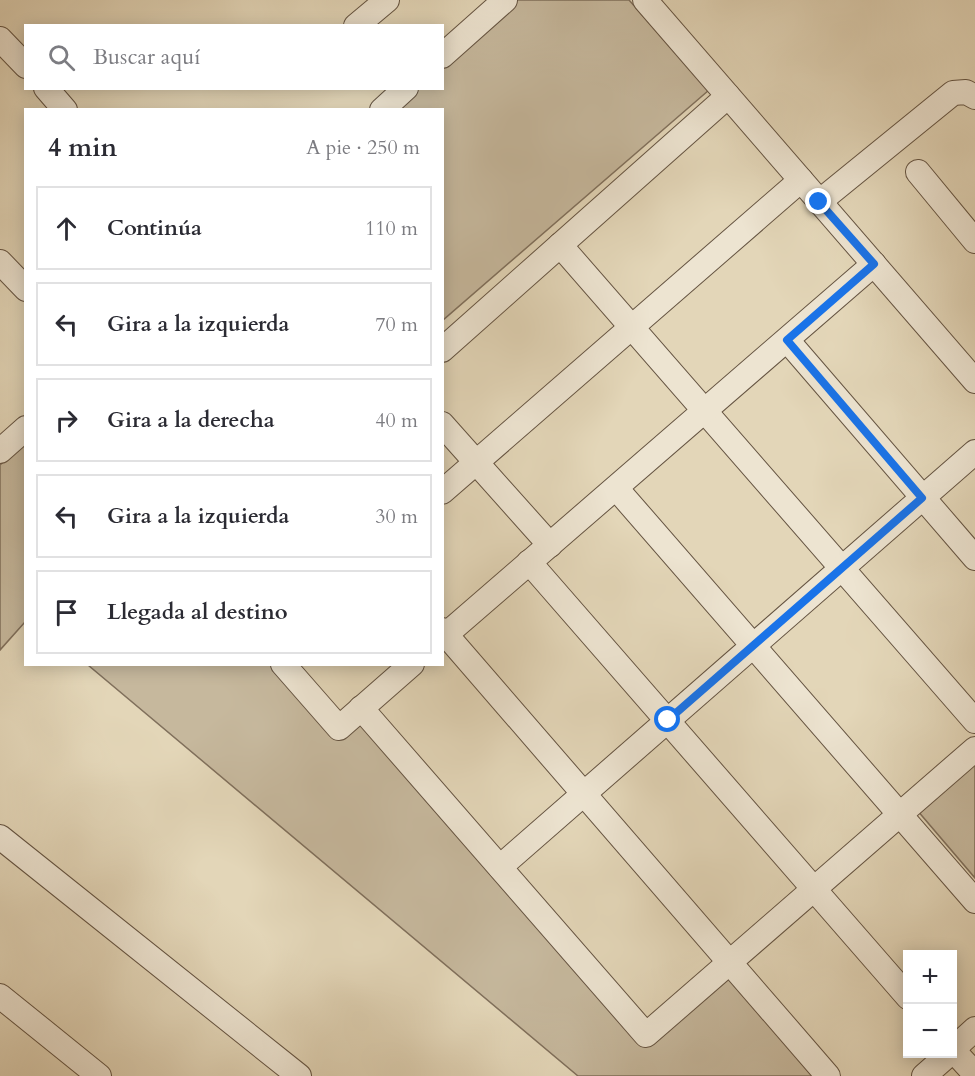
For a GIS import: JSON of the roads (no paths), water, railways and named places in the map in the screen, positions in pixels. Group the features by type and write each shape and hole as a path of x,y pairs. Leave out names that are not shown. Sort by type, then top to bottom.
{"street":[{"path":"358,24 387,0"},
{"path":"444,54 505,0"},
{"path":"645,0 975,381"},
{"path":"0,39 24,64"},
{"path":"48,90 63,108"},
{"path":"384,108 404,90"},
{"path":"819,202 953,93 966,92 975,97"},
{"path":"444,348 728,96"},
{"path":"918,172 975,241"},
{"path":"444,490 801,180"},
{"path":"560,245 975,721"},
{"path":"0,262 24,287"},
{"path":"828,1076 444,634 874,264"},
{"path":"787,340 975,558"},
{"path":"444,426 550,545"},
{"path":"0,451 24,430"},
{"path":"500,867 975,452"},
{"path":"616,488 975,901"},
{"path":"530,562 903,991"},
{"path":"285,666 339,728 409,666"},
{"path":"361,708 646,1035 975,749"},
{"path":"0,837 299,1076"},
{"path":"0,996 99,1076"},
{"path":"957,1045 975,1029"},
{"path":"957,1054 975,1074"},
{"path":"924,1076 943,1058"}]}
